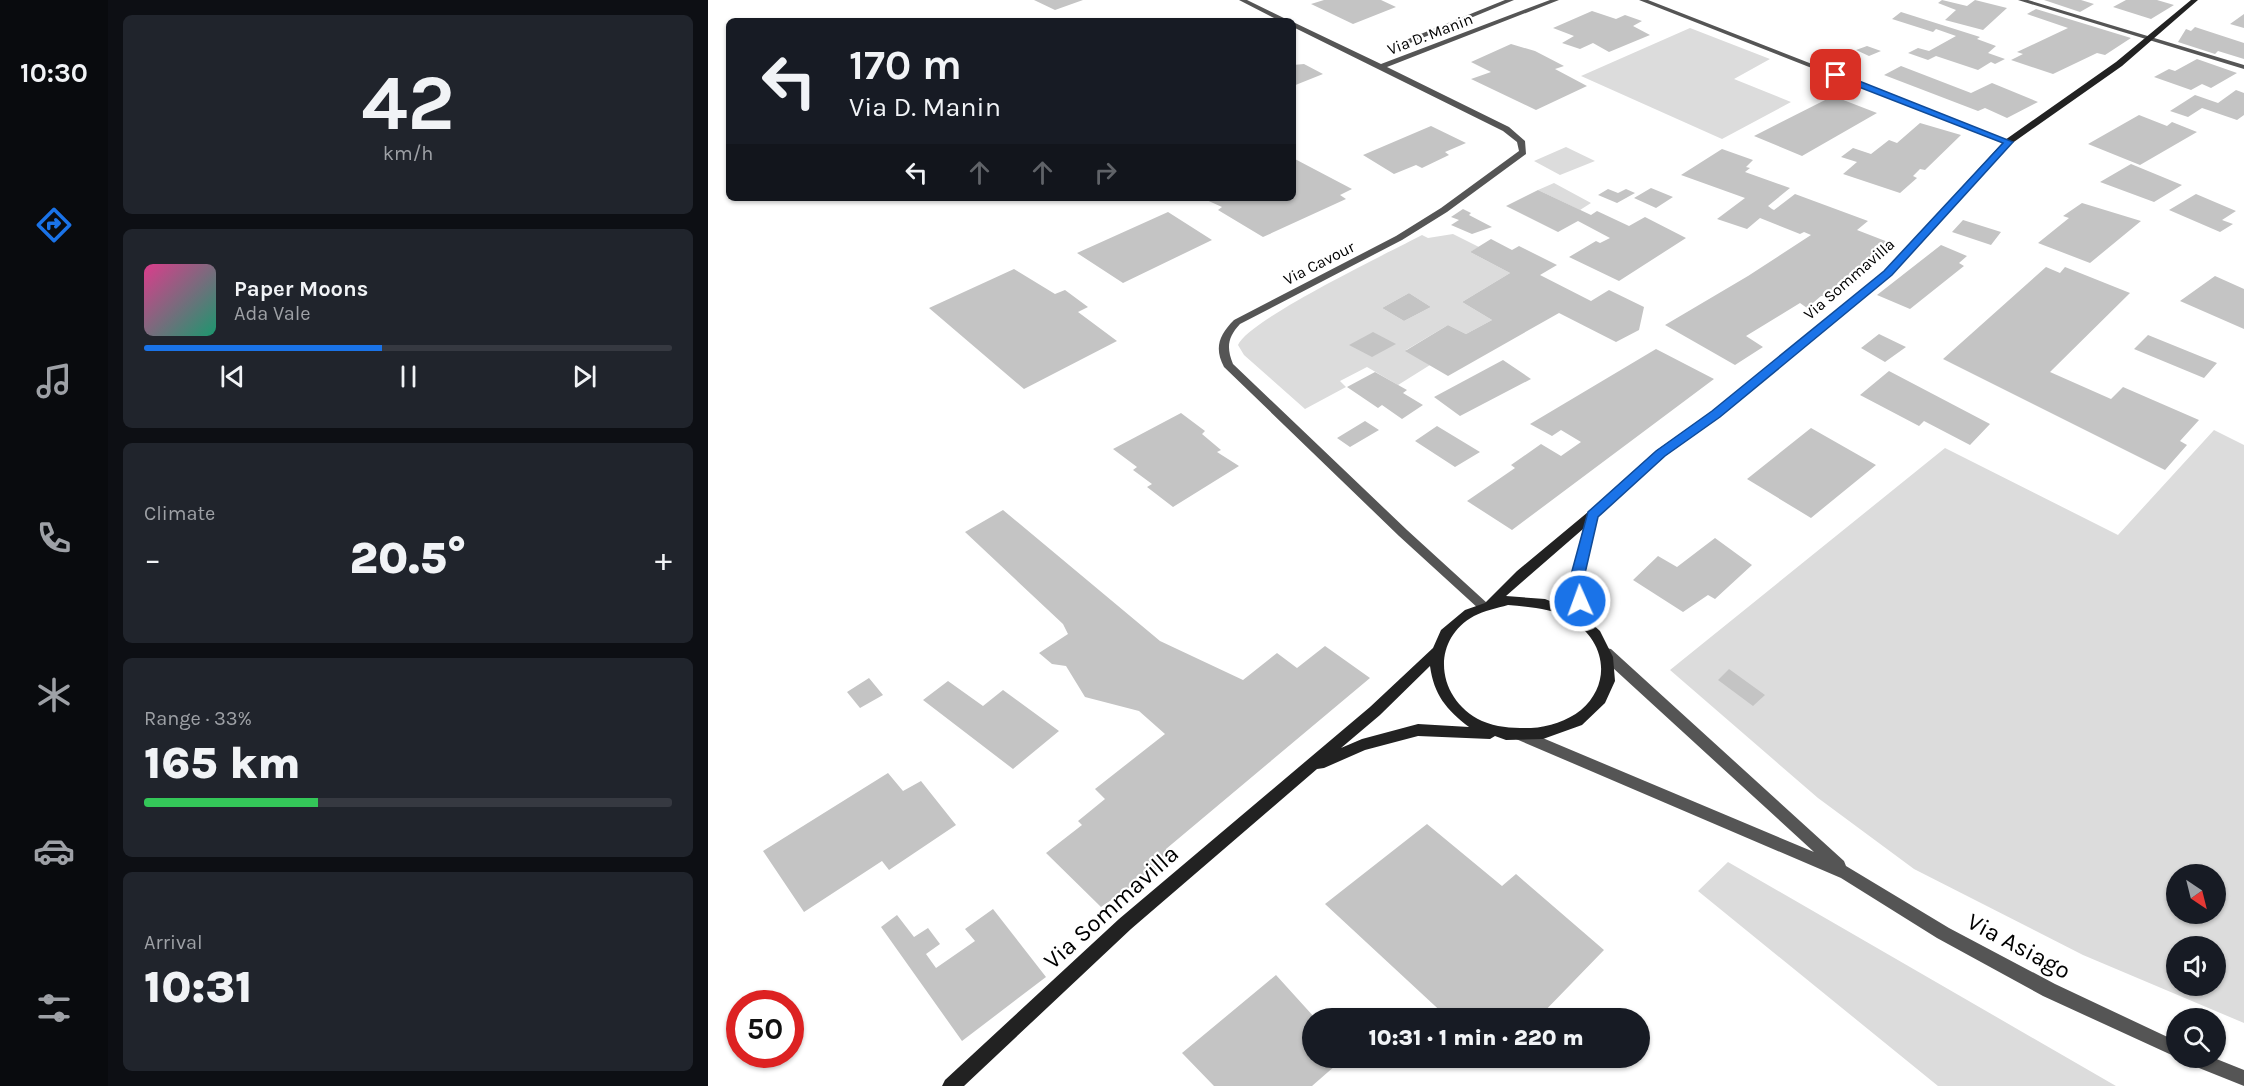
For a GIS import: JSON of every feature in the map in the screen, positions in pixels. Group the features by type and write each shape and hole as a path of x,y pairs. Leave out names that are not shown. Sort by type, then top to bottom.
{"main road":[{"name":"Via Sommavilla","path":"951,1086 1125,924 1375,711 1436,652 1442,638 1452,625 1465,615 1487,604 1661,453 1716,414 1888,273 2008,142 2119,64 2195,0"},
{"name":"Via Sommavilla","path":"1583,620 1576,582 1592,515"},
{"name":"Via Sommavilla","path":"1307,769 1362,745 1418,730 1541,734 1577,721 1591,710 1601,697 1607,682 1609,667 1598,635 1583,620 1556,606 1524,600 1487,604"},
{"name":"Via Sommavilla","path":"1436,652 1436,677 1448,702 1472,722 1503,733"}],"street":[{"path":"1242,0 1280,18"},
{"path":"1395,46 1511,0"},
{"name":"Via D. Manin","path":"1381,67 1556,0"},
{"path":"1642,0 2008,142"},
{"path":"2021,0 2244,67"},
{"name":"Via Cavour","path":"1296,25 1506,129 1521,141 1523,152 1444,210 1399,238 1237,322 1225,335 1222,350 1228,365 1403,533 1487,604"},
{"name":"Via Asiago","path":"1606,653 1846,873"},
{"name":"Via Asiago","path":"1521,735 1846,873 1943,933 2038,984 2166,1044"},
{"path":"2218,1068 2244,1079"}],"shaded area":[{"path":"1690,28 1770,59 1734,79 1791,102 1722,139 1581,76"},
{"path":"1566,147 1595,161 1560,175 1534,161"},
{"path":"1554,183 1591,203 1580,210 1538,190"},
{"path":"1453,234 1479,247 1470,252 1510,273 1462,302 1492,320 1466,334 1448,325 1406,350 1430,365 1398,385 1367,367 1340,381 1346,387 1305,409 1244,355 1238,345 1247,334 1266,320 1322,287 1422,235 1428,238","holes":["1409,293 1431,307 1404,321 1382,308"]},
{"path":"2214,430 2244,445 2244,1023 2226,1015 2226,1008 2208,1008 2180,996 2226,996 2226,936 2166,936 2166,990 2083,955 1914,869 1818,798 1670,670 1945,448 2118,535"},
{"path":"1728,862 2116,1086 1938,1086 1698,891"}],"building":[{"path":"1034,0 1083,0 1055,10"},
{"path":"1324,0 1381,0 1396,7 1353,24 1311,4"},
{"path":"1942,0 1967,6 1975,0 2007,8 1983,30 1945,20 1956,10 1938,3"},
{"path":"2044,0 2081,0 2094,4 2080,12"},
{"path":"2126,0 2157,0 2174,5 2151,19 2113,7"},
{"path":"2036,9 2131,38 2105,55 2097,53 2053,74 2011,60 2023,54 2017,52 2068,28 2027,14"},
{"path":"1592,11 1616,19 1625,15 1642,21 1633,26 1650,35 1609,52 1593,43 1580,49 1562,43 1574,36 1553,28"},
{"path":"1901,12 1980,37 1977,39 1996,46 1988,53 2005,59 1995,64 1991,62 1978,70 1936,56 1928,60 1908,53 1918,48 1929,51 1956,36 1936,29 1933,32 1892,19"},
{"path":"2244,14 2244,28 2230,24"},
{"path":"2195,27 2244,43 2244,59 2218,51 2215,54 2178,42 2186,29 2191,31"},
{"path":"1511,44 1535,51 1564,66 1555,69 1587,86 1536,110 1471,79 1491,72 1471,62"},
{"path":"1867,46 1881,51 1869,56 1856,50"},
{"path":"2197,59 2237,73 2211,88 2202,84 2191,90 2154,77 2169,69 2175,71"},
{"path":"1304,64 1323,74 1296,85 1296,65"},
{"path":"1901,66 1971,93 1992,83 2038,102 2007,118 1985,108 1978,111 1884,75"},
{"path":"2236,90 2244,93 2244,115 2237,120 2202,108 2188,117 2170,111 2195,95 2218,103"},
{"path":"1833,96 1877,113 1802,156 1754,136"},
{"path":"2139,115 2167,126 2172,122 2197,132 2140,165 2088,144"},
{"path":"1920,123 1961,135 1925,170 1920,169 1913,176 1917,178 1900,193 1843,174 1857,162 1841,157 1853,148 1871,154 1889,140 1897,143"},
{"path":"1431,126 1466,143 1445,152 1449,155 1422,168 1416,165 1394,174 1363,155"},
{"path":"1722,149 1753,160 1746,167 1750,168 1745,172 1790,188 1768,206 1772,209 1774,210 1795,194 1868,221 1857,230 1888,242 1870,257 1874,258 1807,308 1800,303 1746,336 1763,347 1735,365 1665,325 1748,276 1811,235 1804,232 1800,234 1760,218 1747,229 1717,219 1745,198 1681,175"},
{"path":"1296,160 1352,189 1340,195 1346,199 1263,237 1218,210 1222,207 1209,201 1296,201"},
{"path":"2131,164 2182,185 2154,202 2100,182"},
{"path":"1651,188 1673,197 1656,208 1634,198"},
{"path":"1608,189 1618,193 1626,189 1635,193 1617,203 1598,195"},
{"path":"1538,190 1591,215 1597,211 1629,226 1645,217 1686,238 1619,281 1569,257 1596,241 1600,243 1610,238 1578,221 1558,232 1506,206"},
{"path":"2196,194 2236,211 2222,220 2233,224 2220,232 2169,210"},
{"path":"2082,203 2141,221 2090,263 2038,243 2069,218 2063,216"},
{"path":"1463,209 1471,213 1469,215 1492,227 1472,234 1451,225 1459,220 1451,217"},
{"path":"1168,212 1212,240 1123,283 1077,253"},
{"path":"1963,220 2001,232 1991,245 1952,232"},
{"path":"1491,239 1512,250 1519,246 1557,265 1540,275 1591,301 1609,290 1644,307 1639,330 1616,342 1559,313 1448,376 1405,351 1448,325 1466,334 1492,320 1462,302 1510,273 1470,252"},
{"path":"1941,245 1967,256 1959,263 1964,266 1910,309 1877,295"},
{"path":"2046,267 2060,273 2065,267 2130,293 2050,372 2111,399 2123,387 2199,420 2180,441 2187,445 2165,470 1943,359"},
{"path":"1014,269 1055,294 1065,290 1088,307 1078,312 1117,341 1024,389 929,308"},
{"path":"2215,276 2244,289 2244,329 2180,301"},
{"path":"1409,293 1431,307 1404,321 1382,308"},
{"path":"1373,332 1396,344 1372,357 1349,345"},
{"path":"1879,334 1906,347 1885,362 1861,348"},
{"path":"2148,335 2217,363 2204,378 2134,349"},
{"path":"1656,349 1714,379 1512,530 1467,501 1515,468 1511,465 1541,444 1561,456 1581,442 1561,430 1552,436 1530,424"},
{"path":"1503,360 1531,379 1460,416 1434,397"},
{"path":"1889,371 1990,424 1970,445 1924,421 1919,426 1860,395"},
{"path":"1375,372 1407,390 1403,393 1423,405 1402,419 1382,405 1378,408 1347,387"},
{"path":"1181,413 1205,431 1202,434 1221,450 1217,452 1239,466 1173,507 1147,487 1152,484 1133,470 1137,467 1113,449"},
{"path":"1365,421 1379,430 1350,447 1337,438"},
{"path":"1437,426 1480,452 1455,467 1415,441"},
{"path":"1811,428 1876,465 1811,518 1747,479"},
{"path":"1003,510 1160,641 1243,680 1277,653 1297,668 1325,646 1370,678 1166,849 1167,862 1101,907 1046,853 1082,825 1078,821 1105,799 1095,789 1165,734 1139,711 1085,697 1066,666 1052,664 1039,653 1068,634 1063,624 965,532"},
{"path":"1715,538 1752,565 1715,599 1708,595 1683,612 1633,580 1658,556 1677,567"},
{"path":"1729,669 1765,695 1753,706 1718,680"},
{"path":"869,678 883,695 860,708 847,692"},
{"path":"948,681 983,706 1003,690 1059,731 1013,769 923,700"},
{"path":"888,773 903,791 921,781 956,825 889,870 882,861 804,912 763,851"},
{"path":"1427,824 1502,886 1516,874 1604,950 1548,1008 1437,1008 1325,904"},
{"path":"993,909 1046,977 962,1041 881,927 897,915 914,937 928,928 940,944 926,954 936,968 975,941 965,929"},
{"path":"1276,975 1306,1008 1302,1008 1302,1068 1333,1068 1312,1086 1214,1086 1182,1053"}],"route":[{"path":"1580,601 1576,582 1592,515 1661,453 1716,414 1888,273 2008,142 1836,75"}]}
